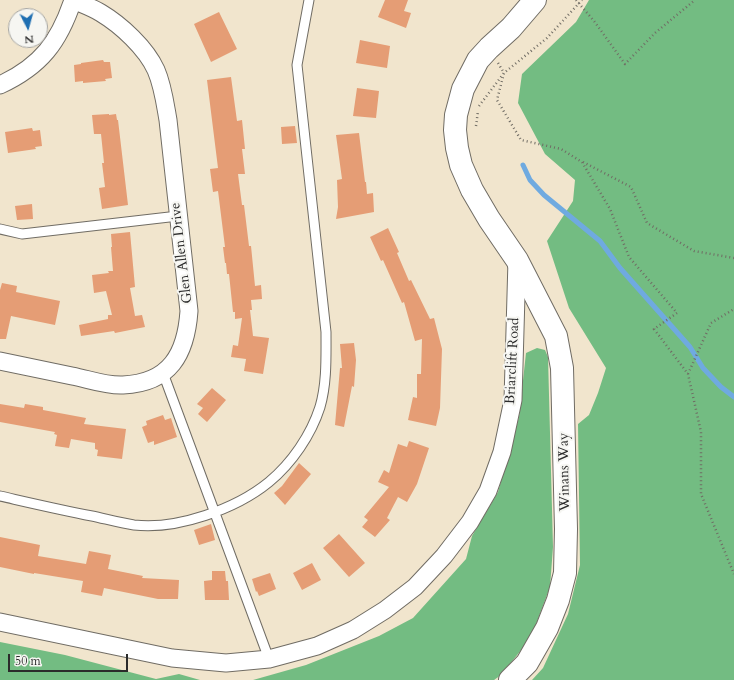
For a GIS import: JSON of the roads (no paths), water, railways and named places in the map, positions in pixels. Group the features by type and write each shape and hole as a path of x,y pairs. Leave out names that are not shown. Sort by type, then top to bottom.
{"street":[{"path":"0,85 21,74 40,60 54,42 66,20 73,0"},
{"name":"Glen Allen Drive","path":"0,361 121,386 151,380 163,373 173,363 182,348 188,329 189,311 168,120 163,91 155,69 142,48 101,13 73,0"},
{"path":"517,260 489,219 472,190 457,148 455,130 456,115 463,89 478,60 511,28 535,0"},
{"name":"Briarclift Road","path":"0,622 172,658 226,663 269,659 317,646 354,630 385,610 415,587 444,556 470,522 488,491 499,458 513,400 517,260"},
{"name":"Winans Way","path":"510,680 527,663 547,628 558,600 565,573 566,529 563,380 561,356 556,336 517,260"}],"lane":[{"path":"0,496 134,525 173,524 193,520 215,512 255,492 270,481 299,450 320,407 326,365 326,332 297,65 309,0"},
{"path":"0,229 22,234 178,216"},
{"path":"163,373 269,659"}],"waterway":[{"path":"523,165 530,180 544,195 600,241 620,268 690,347 703,368 721,387 734,397"}]}
